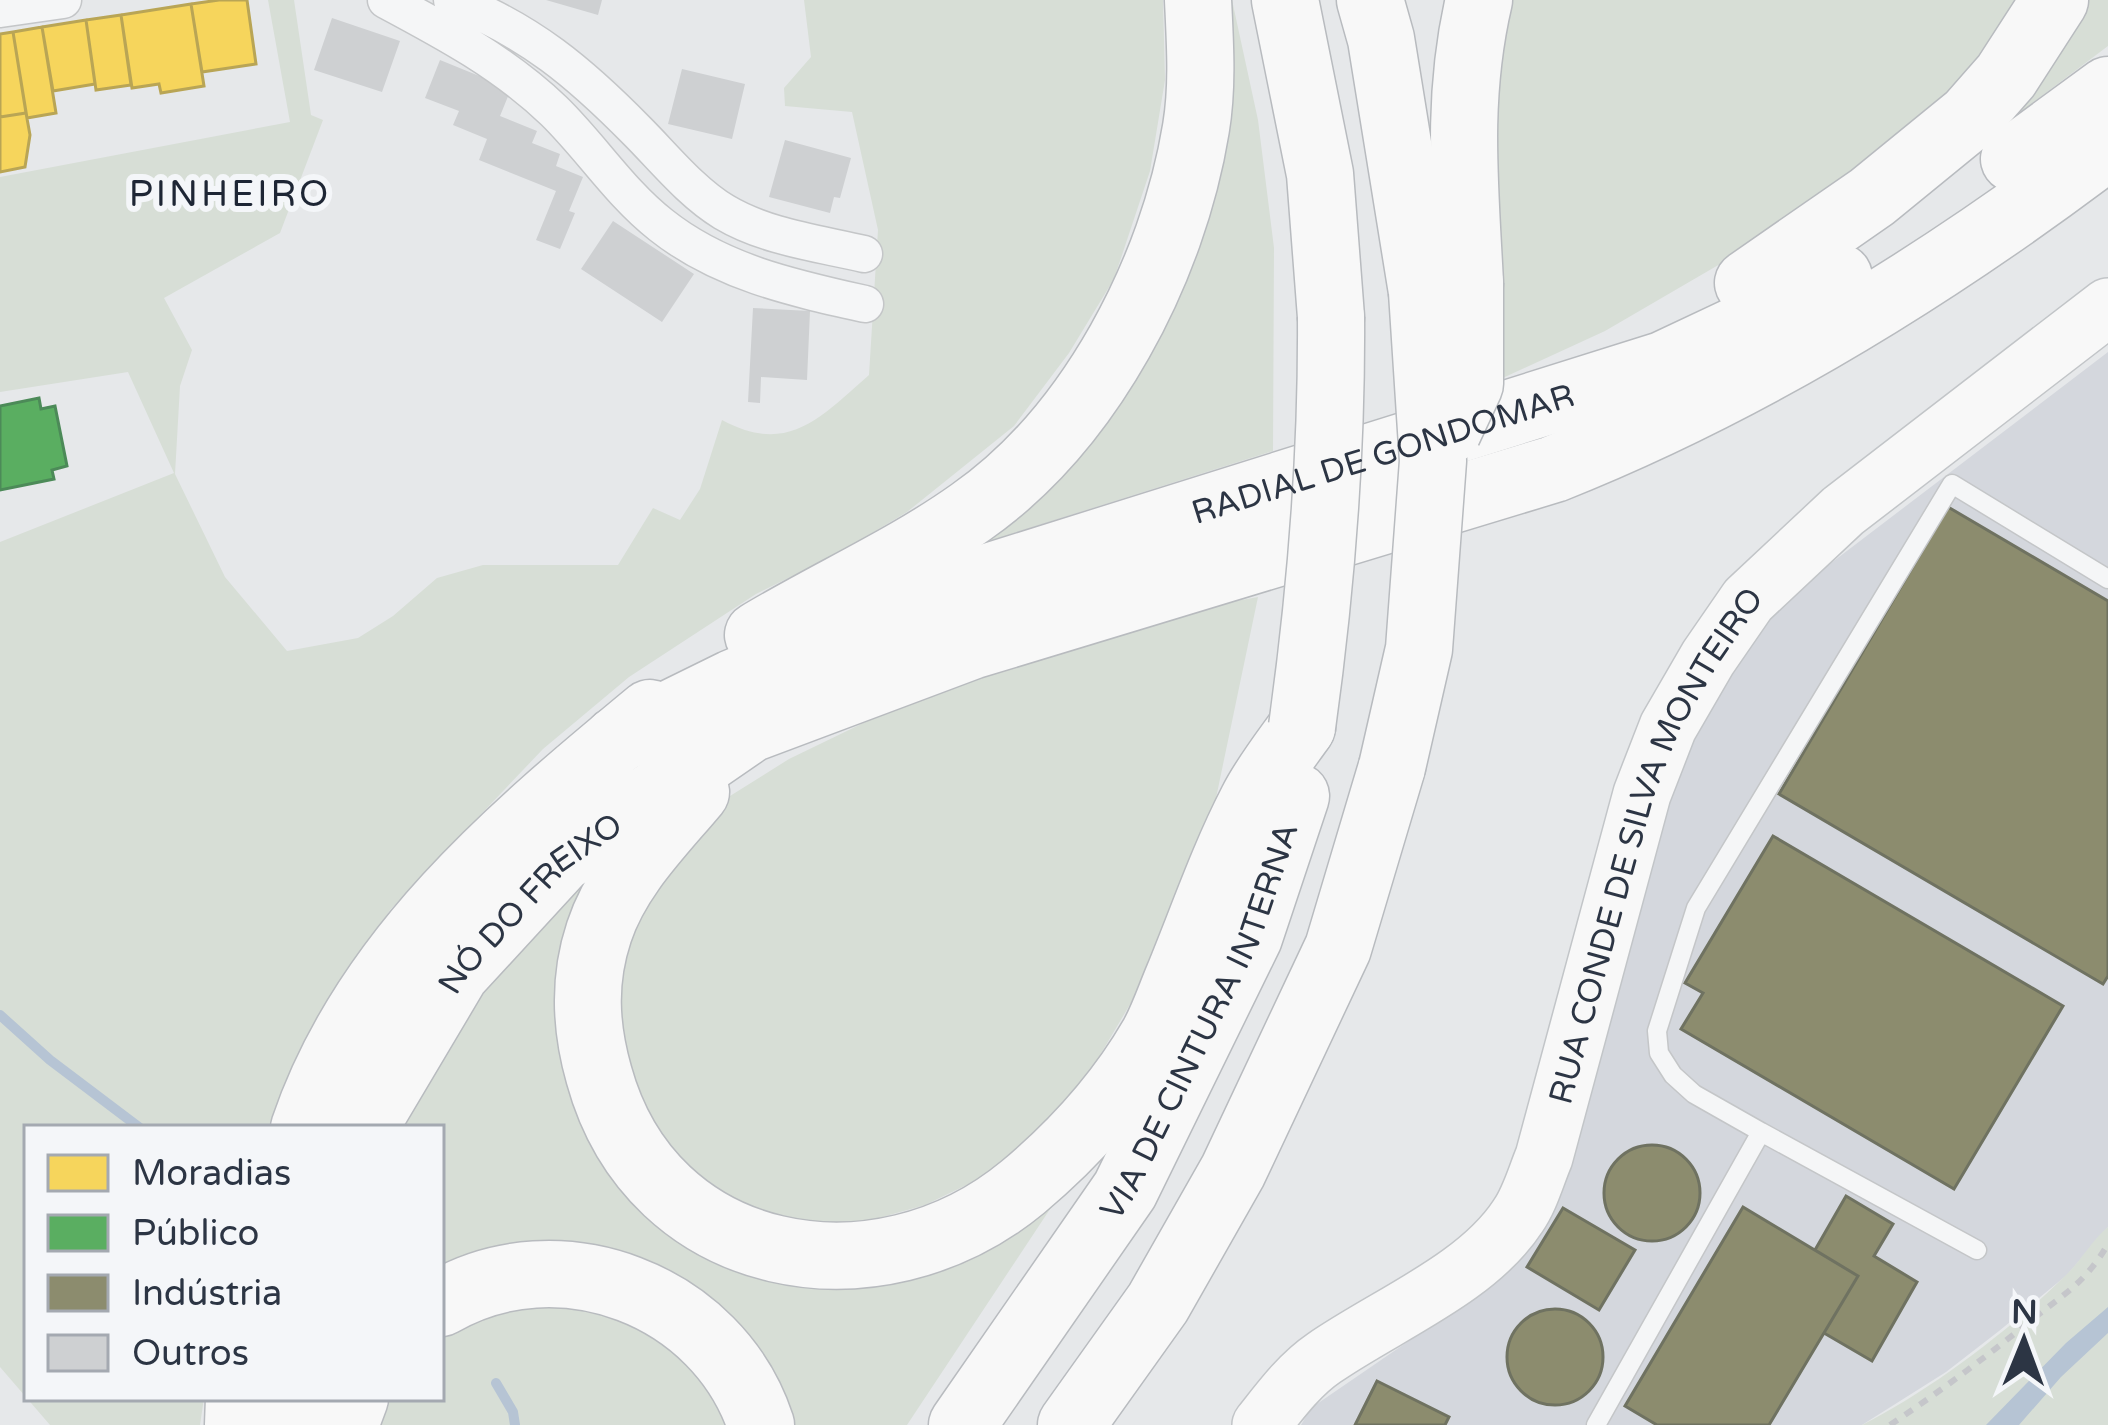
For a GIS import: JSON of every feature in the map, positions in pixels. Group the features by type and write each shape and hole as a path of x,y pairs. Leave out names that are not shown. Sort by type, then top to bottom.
{"highway":[{"path":"617,740 710,663 970,513 1011,481 1049,441 1138,311 1181,199 1197,124 1198,0"},
{"name":"VIA DE CINTURA INTERNA","path":"962,1425 1125,1190 1239,958 1296,805 1332,430 1331,317 1320,175 1285,0"},
{"path":"1071,1425 1158,1303 1233,1172 1338,948 1392,767 1419,649 1433,461 1470,384 1370,0"},
{"path":"1446,287 1466,55 1479,0"},
{"path":"1548,399 1759,277 1872,197 1970,117 2026,49 2055,0"},
{"name":"RADIAL DE GONDOMAR","path":"617,740 733,683 985,578 1663,365 1812,295 2034,146 2108,90"},
{"name":"RADIAL DE GONDOMAR","path":"750,729 971,646 1554,469 1645,433 1824,338 2055,187 2108,146"},
{"path":"750,729 616,891 599,932 587,981 589,1039 620,1132 676,1202 706,1222 773,1251 829,1258 884,1252 974,1218 1046,1167 1108,1101 1154,1035 1252,801 1302,727"},
{"name":"NÓ DO FREIXO","path":"366,1125 456,973 561,859 750,729"},
{"name":"NÓ DO FREIXO","path":"305,1125 353,1017 419,928 514,828 617,740"},
{"path":"444,1302 485,1282 526,1273 598,1278 635,1288 668,1307 727,1359 760,1425"},
{"path":"1104,1425 1158,1303"}],"main road":[{"name":"RUA CONDE DE SILVA MONTEIRO","path":"1261,1425 1286,1392 1320,1360 1471,1265 1521,1213 1544,1156 1642,794 1687,692 1748,599 1843,511 2108,307"}],"street":[{"path":"0,9 63,0"},
{"path":"386,0 496,61 552,110 639,205 689,244 756,276 865,304"},
{"path":"452,0 509,26 574,69 725,212 778,235 864,254"}],"lane":[{"path":"1977,1250 1694,1094 1673,1075 1659,1053 1657,1031 1696,908 1952,484 2108,579"},
{"path":"1596,1425 1761,1132"}],"path":[{"path":"1890,1425 1964,1376 2072,1291 2094,1270 2108,1244"}],"shaded area":[{"path":"268,0 294,0 311,115 323,120 280,233 164,298 192,350 180,386 175,474 225,577 287,651 358,638 393,616 437,578 483,565 618,565 653,508 680,520 700,489 722,420 745,430 785,433 819,417 869,375 878,230 852,112 785,106 784,88 811,57 804,0 1163,0 1165,80 1150,171 1114,279 1069,353 1014,426 907,512 756,594 629,677 543,749 390,910 307,1044 269,1125 24,1125 24,1395 0,1367 0,542 174,473 128,372 0,392 0,177 290,122"},
{"path":"1208,0 1232,0 1258,120 1274,248 1273,451 1017,532 953,557 1120,363"},
{"path":"1501,0 2020,0 1968,82 1763,239 1605,331 1494,382 1488,124"},
{"path":"2059,0 2108,0 2108,46 1966,153"},
{"path":"2108,352 2108,1227 2067,1275 1999,1331 1946,1372 1862,1425 1301,1425 1311,1408 1438,1321 1548,1218 1605,1042 1680,751 1776,605"},
{"path":"1258,597 1211,822 1148,974 1077,1094 1027,1145 981,1178 925,1205 861,1223 807,1227 727,1198 678,1161 640,1114 615,1056 615,936 722,801 789,759 917,697 1170,613"},
{"path":"611,855 565,958 723,1249 1060,1194 907,1425 774,1425 713,1320 444,1283 444,1125 394,1125 471,980"},
{"path":"2108,1227 2108,1425 1862,1425 1915,1395 1995,1338 2065,1276"},
{"path":"510,1294 664,1328 736,1425 358,1425 373,1401 444,1401 444,1323"},
{"path":"29,1401 204,1401 200,1425 50,1425"}],"water":[{"path":"2108,1307 2108,1333 2019,1425 1986,1425 2066,1343"}],"building: Moradias":[{"path":"247,0 256,64 202,72 191,4"},
{"path":"191,4 204,86 161,93 159,84 132,88 121,15"},
{"path":"121,15 131,85 96,90 86,20"},
{"path":"86,20 95,84 53,91 42,27"},
{"path":"42,27 56,113 27,118 13,32"},
{"path":"13,32 26,113 0,117 0,34"},
{"path":"26,113 30,135 25,167 0,172 0,117"}],"building: Público":[{"path":"39,398 41,409 55,406 67,466 52,470 54,479 0,490 0,406"}],"building: Indústria":[{"path":"1948,507 2108,601 2108,976 2103,984 1779,794"},
{"path":"1773,836 2063,1006 1954,1189 1681,1029 1703,993 1685,983"},
{"path":"1643,1145 1661,1145 1692,1166 1700,1193 1697,1212 1679,1233 1661,1241 1643,1241 1612,1220 1604,1202 1604,1184 1625,1153"},
{"path":"1846,1196 1893,1224 1874,1256 1917,1282 1872,1361 1824,1333 1858,1276 1815,1250"},
{"path":"1743,1207 1858,1276 1769,1425 1657,1425 1625,1406"},
{"path":"1563,1208 1635,1250 1599,1310 1527,1267"},
{"path":"1546,1309 1564,1309 1595,1330 1603,1357 1600,1376 1582,1397 1564,1405 1546,1405 1515,1384 1507,1366 1507,1348 1528,1317"},
{"path":"1377,1381 1449,1417 1445,1425 1355,1425"}],"building: Outros":[{"path":"546,0 602,0 598,15"},
{"path":"332,18 400,41 382,92 314,70"},
{"path":"440,60 511,89 500,116 537,131 532,143 560,154 556,166 583,177 560,249 536,240 556,191 479,160 487,139 453,125 459,111 425,98"},
{"path":"682,69 745,84 732,139 668,124"},
{"path":"785,140 851,158 840,198 834,197 830,213 769,197"},
{"path":"613,221 694,274 662,322 581,269"},
{"path":"753,308 810,311 807,380 761,377 760,403 748,402"}],"waterway":[{"path":"0,1015 136,1125"},
{"path":"496,1383 515,1425"}],"district":[{"name":"PINHEIRO","path":"230,193"}]}
